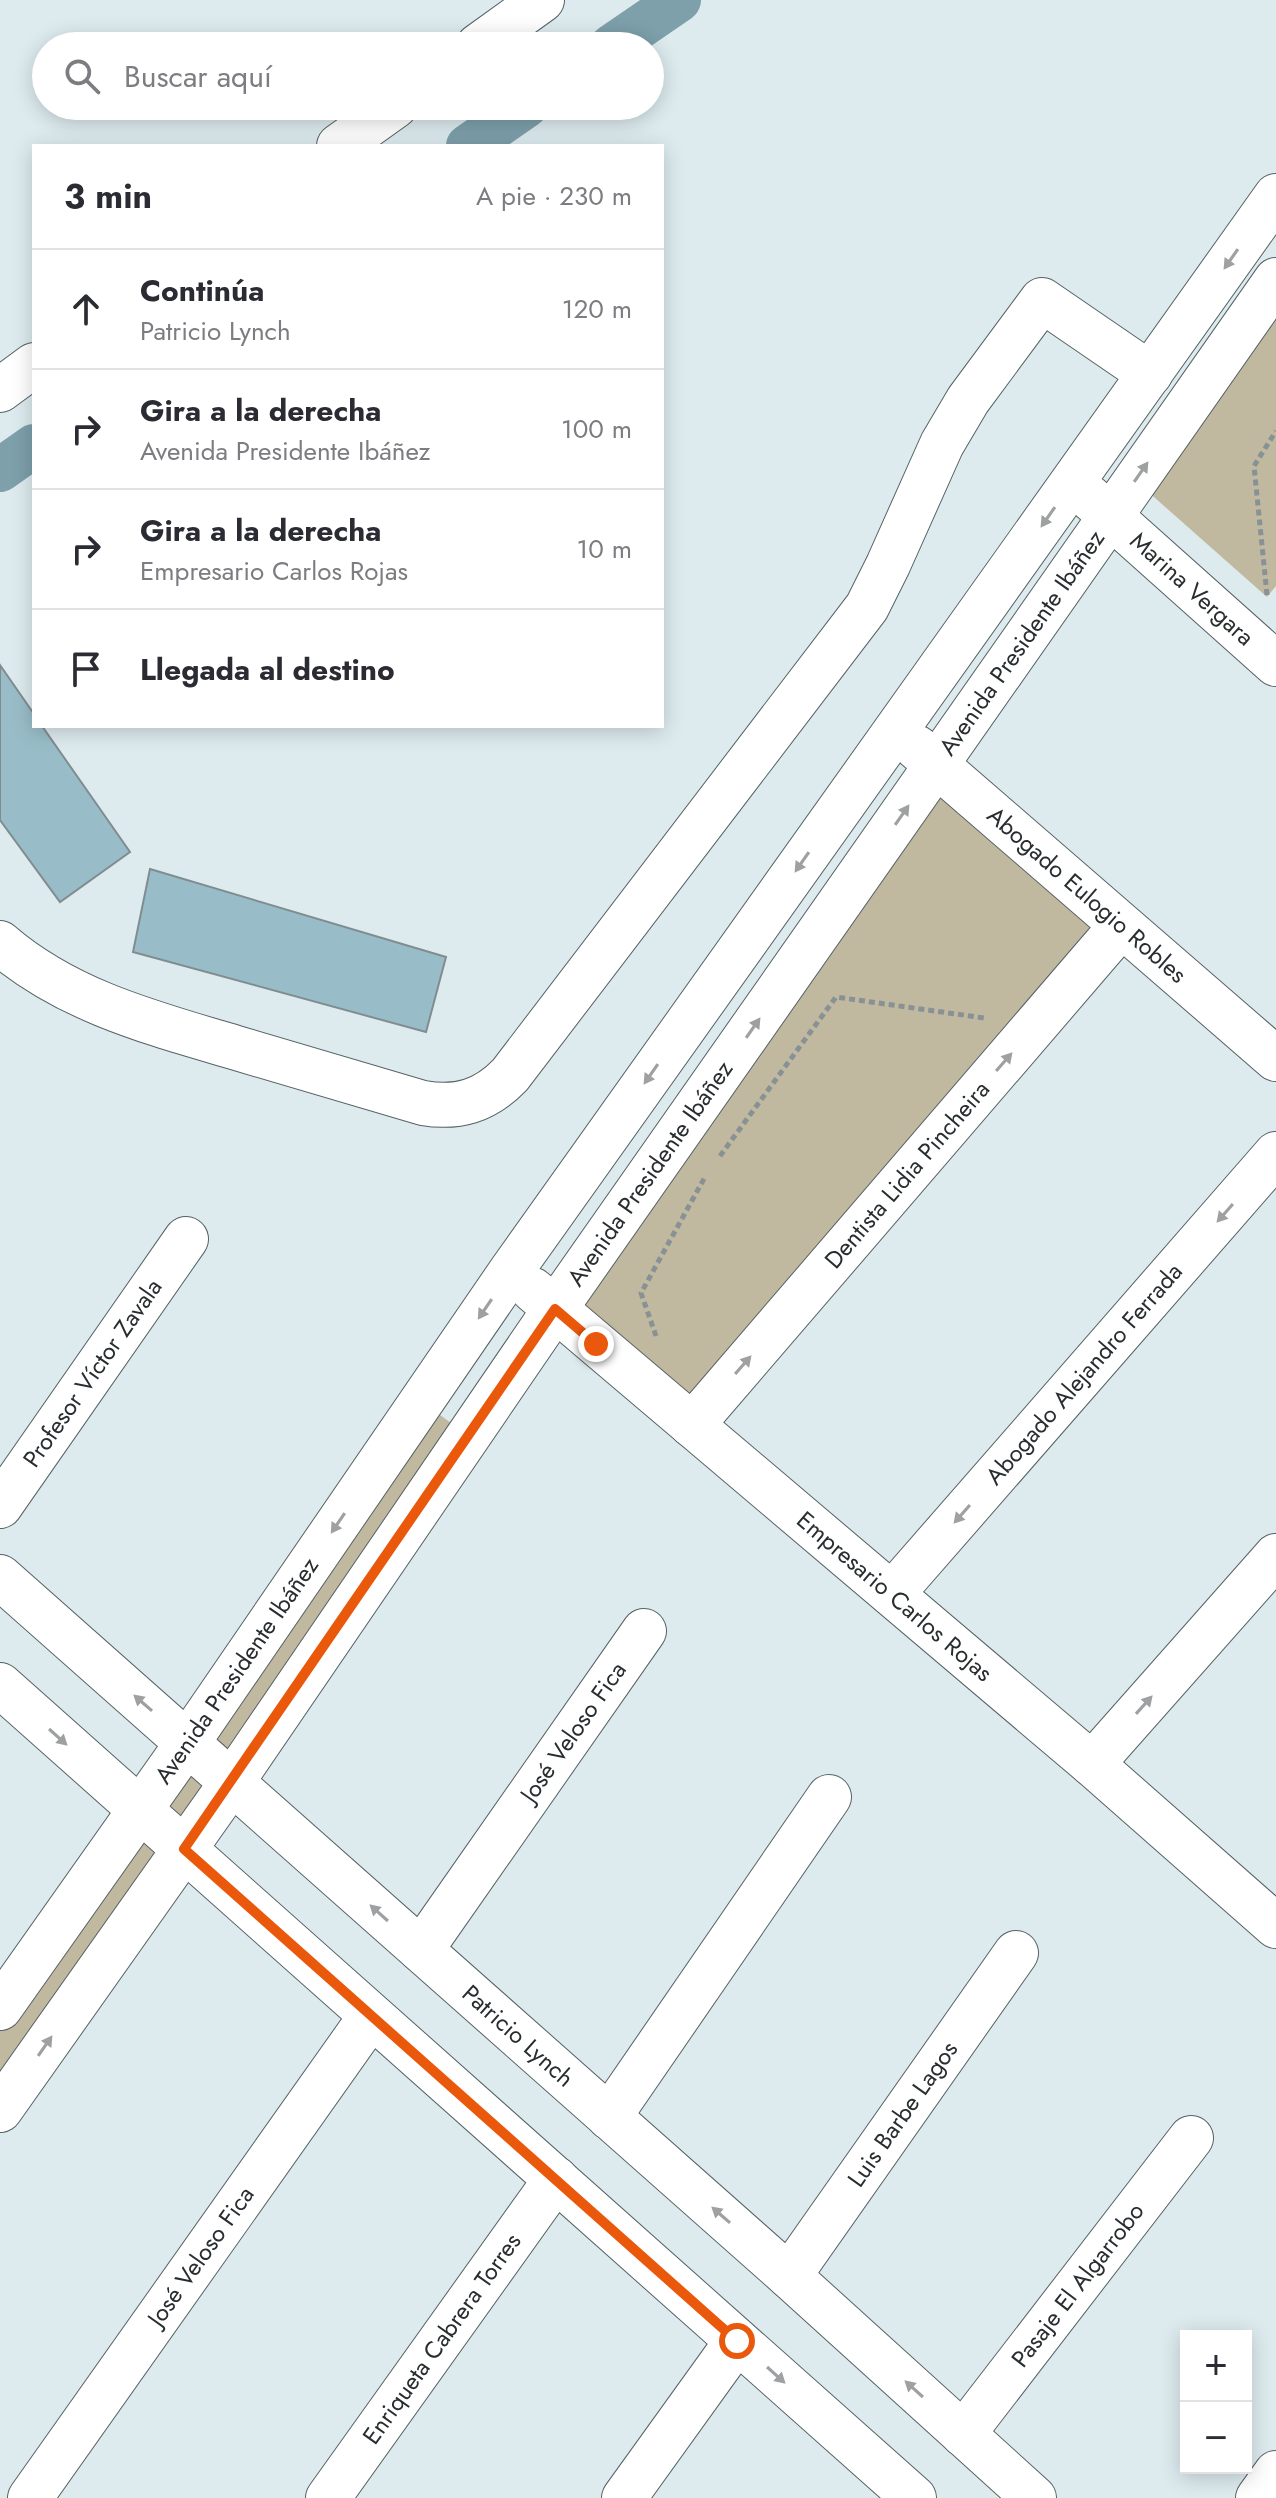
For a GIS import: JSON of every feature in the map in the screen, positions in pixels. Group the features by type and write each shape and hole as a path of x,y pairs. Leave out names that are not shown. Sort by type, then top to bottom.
{"street":[{"path":"497,32 542,0"},
{"path":"342,144 375,120"},
{"name":"Avenida Presidente Ibáñez","path":"0,2008 141,1810 511,1271 1276,196"},
{"name":"Avenida Presidente Ibáñez","path":"0,2110 232,1782 555,1309 1276,280"},
{"path":"0,943 41,973 75,992 143,1021 423,1103 454,1106 486,1096 510,1075 867,607 942,444 968,400 1042,300 1150,374"},
{"path":"0,390 32,366"},
{"name":"Marina Vergara","path":"1072,482 1268,640"},
{"name":"Abogado Eulogio Robles","path":"896,730 1276,1059"},
{"name":"Dentista Lidia Pincheira","path":"692,1425 1121,926"},
{"name":"Abogado Alejandro Ferrada","path":"892,1594 1276,1154"},
{"name":"Profesor Víctor Zavala","path":"0,1506 186,1239"},
{"name":"Empresario Carlos Rojas","path":"511,1271 1092,1764 1276,1926"},
{"path":"1092,1764 1276,1556"},
{"name":"Patricio Lynch","path":"0,1577 789,2276 1034,2498"},
{"name":"José Veloso Fica","path":"421,1950 644,1631"},
{"path":"0,1685 914,2498"},
{"path":"609,2117 829,1797"},
{"name":"Luis Barbe Lagos","path":"789,2276 1016,1953"},
{"name":"José Veloso Fica","path":"30,2498 371,2016"},
{"name":"Pasaje El Algarrobo","path":"963,2434 1191,2138"},
{"name":"Enriqueta Cabrera Torres","path":"328,2498 556,2179"},
{"path":"624,2498 737,2341"},
{"path":"1258,2498 1276,2473"}],"path":[{"path":"1276,431 1254,466 1267,597 1276,602"},
{"path":"715,1163 836,997 985,1018"},
{"path":"661,1350 641,1293 706,1176"}],"shaded area":[{"path":"1276,311 1276,586 1267,597 1146,490"},
{"path":"932,788 1097,927 689,1404 577,1305"},
{"path":"436,1412 470,1437 0,2107 0,2029"}],"building":[{"path":"0,665 32,711 32,728 43,728 130,852 60,902 0,820"},
{"path":"150,869 446,957 426,1032 133,952"}],"waterway":[{"path":"632,32 679,0"},
{"path":"471,144 506,120"},
{"path":"0,470 32,447"}],"route":[{"path":"596,1344 555,1309 184,1849 737,2341"}]}
